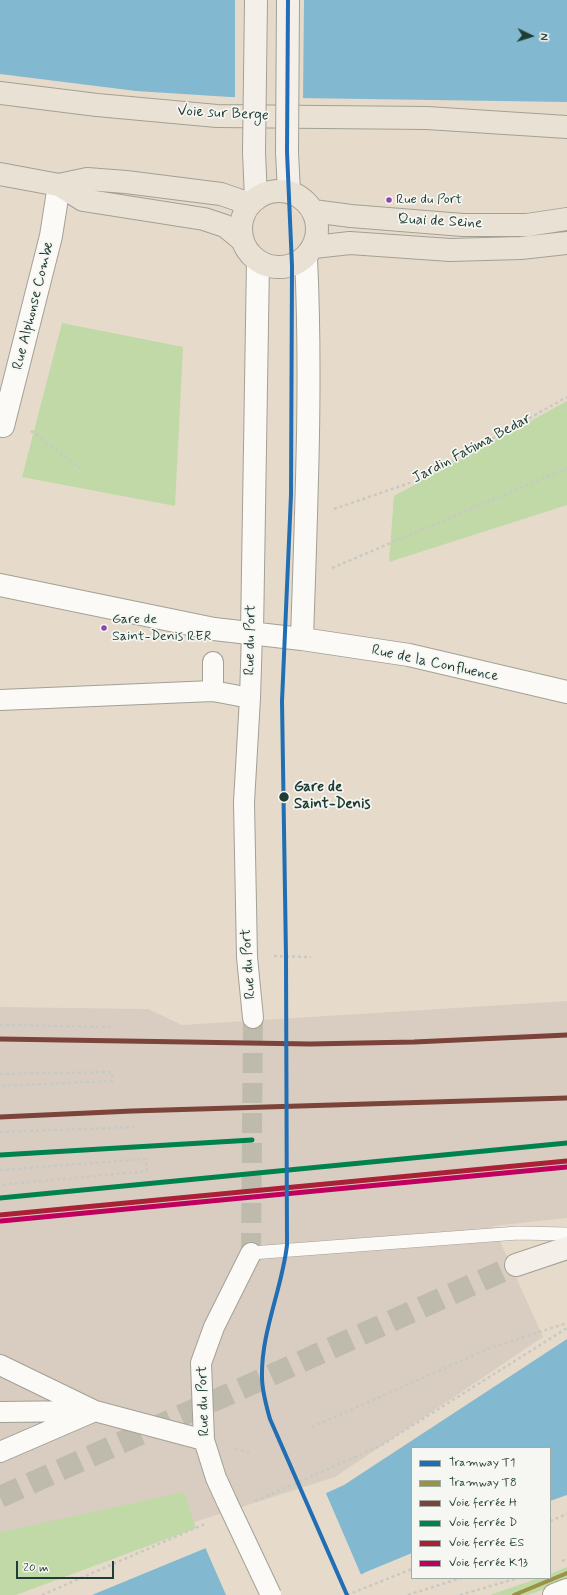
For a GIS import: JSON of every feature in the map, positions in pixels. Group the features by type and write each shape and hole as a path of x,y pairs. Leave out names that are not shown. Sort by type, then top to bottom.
{"main road":[{"path":"253,202 256,0"},
{"path":"288,0 287,152 289,192"},
{"name":"Voie sur Berge","path":"0,93 96,105 217,116 427,118 567,127"},
{"path":"0,174 59,185 83,200 204,219 225,226 242,240"},
{"path":"59,185 87,179 126,182 221,194 253,202"},
{"path":"271,192 289,192 305,201 313,210 318,222 318,235 310,252 295,265 282,268 270,267 258,261 248,252 242,240 241,227 243,215 253,202 271,192"},
{"name":"Quai de Seine","path":"313,210 351,216 463,225 527,226 567,220"},
{"name":"Quai de Seine","path":"310,252 350,243 450,250 521,248 567,243"},
{"path":"516,1265 567,1248"}],"street":[{"name":"Rue Alphonse Combe","path":"3,426 51,236 59,185"},
{"path":"302,639 306,519 310,252"},
{"name":"Rue du Port","path":"252,1018 246,957 244,802 252,633 258,261"},
{"name":"Rue de la Confluence","path":"0,585 214,628 409,655 567,692"},
{"path":"213,662 213,691"},
{"path":"0,700 213,691 250,698"},
{"name":"Rue du Port","path":"251,1252 214,1327 201,1363 204,1440 216,1478 271,1595"},
{"path":"0,1365 95,1411 204,1440"},
{"path":"0,1412 95,1411"},
{"path":"0,1452 95,1411"},
{"path":"554,1595 567,1590"}],"lane":[{"path":"251,1252 518,1233 567,1234"}],"path":[{"name":"Jardin Fatima Bedar","path":"306,519 421,479 567,397"},
{"path":"3,426 24,426 80,468"},
{"path":"304,580 567,468"},
{"path":"246,957 311,957"},
{"path":"0,1025 113,1027"},
{"path":"0,1074 112,1072 112,1081 0,1086"},
{"path":"0,1132 138,1127"},
{"path":"0,1170 146,1159 147,1171 0,1185"},
{"path":"312,1427 490,1348 567,1322"},
{"path":"252,1503 380,1446 567,1328"},
{"path":"551,1521 567,1514"},
{"path":"42,1595 210,1522"},
{"path":"347,1595 411,1569"},
{"path":"410,1595 458,1579"},
{"path":"460,1595 515,1579"}],"shaded area":[{"path":"567,1001 567,1218 493,1226 543,1337 335,1477 132,1542 0,1595 0,1007 148,1009 182,1025"}],"green space":[{"path":"62,323 183,347 175,506 22,477"},
{"path":"567,401 567,505 389,562 394,496"},
{"path":"184,1492 196,1528 16,1595 0,1595 0,1532"},
{"path":"567,1567 567,1581 528,1595 490,1595 536,1579 551,1579 551,1574"}],"water":[{"path":"0,0 567,0 567,102 230,97 136,91 0,74"},
{"path":"567,1339 567,1495 551,1501 551,1447 411,1447 411,1553 366,1572 322,1595 92,1595 206,1548 344,1485"}],"pier":[{"path":"235,0 304,0 303,101 235,100"},
{"path":"325,1491 362,1577 326,1595 226,1595 205,1547"}],"tunnel":[{"path":"251,1253 253,1018"},
{"path":"0,1497 516,1265"}],"tram line":[{"name":"T1","path":"288,0 287,152 292,266 291,495 282,701 286,957 287,1245 281,1278 268,1327 263,1360 262,1382 264,1398 270,1419 347,1595"},
{"name":"T8","path":"514,1595 567,1573"}],"rail line":[{"name":"H","path":"0,1039 310,1044 414,1042 567,1035"},
{"name":"H","path":"0,1117 132,1111 567,1098"},
{"name":"D","path":"0,1155 252,1140"},
{"name":"D","path":"0,1198 567,1143"},
{"name":"ES","path":"0,1215 567,1161"},
{"name":"K13","path":"1,1221 567,1167"}],"place":[{"name":"Rue du Port","path":"389,200"},
{"name":"Gare de Saint-Denis RER","path":"104,628"},
{"name":"Gare de Saint-Denis","path":"284,797"}]}
